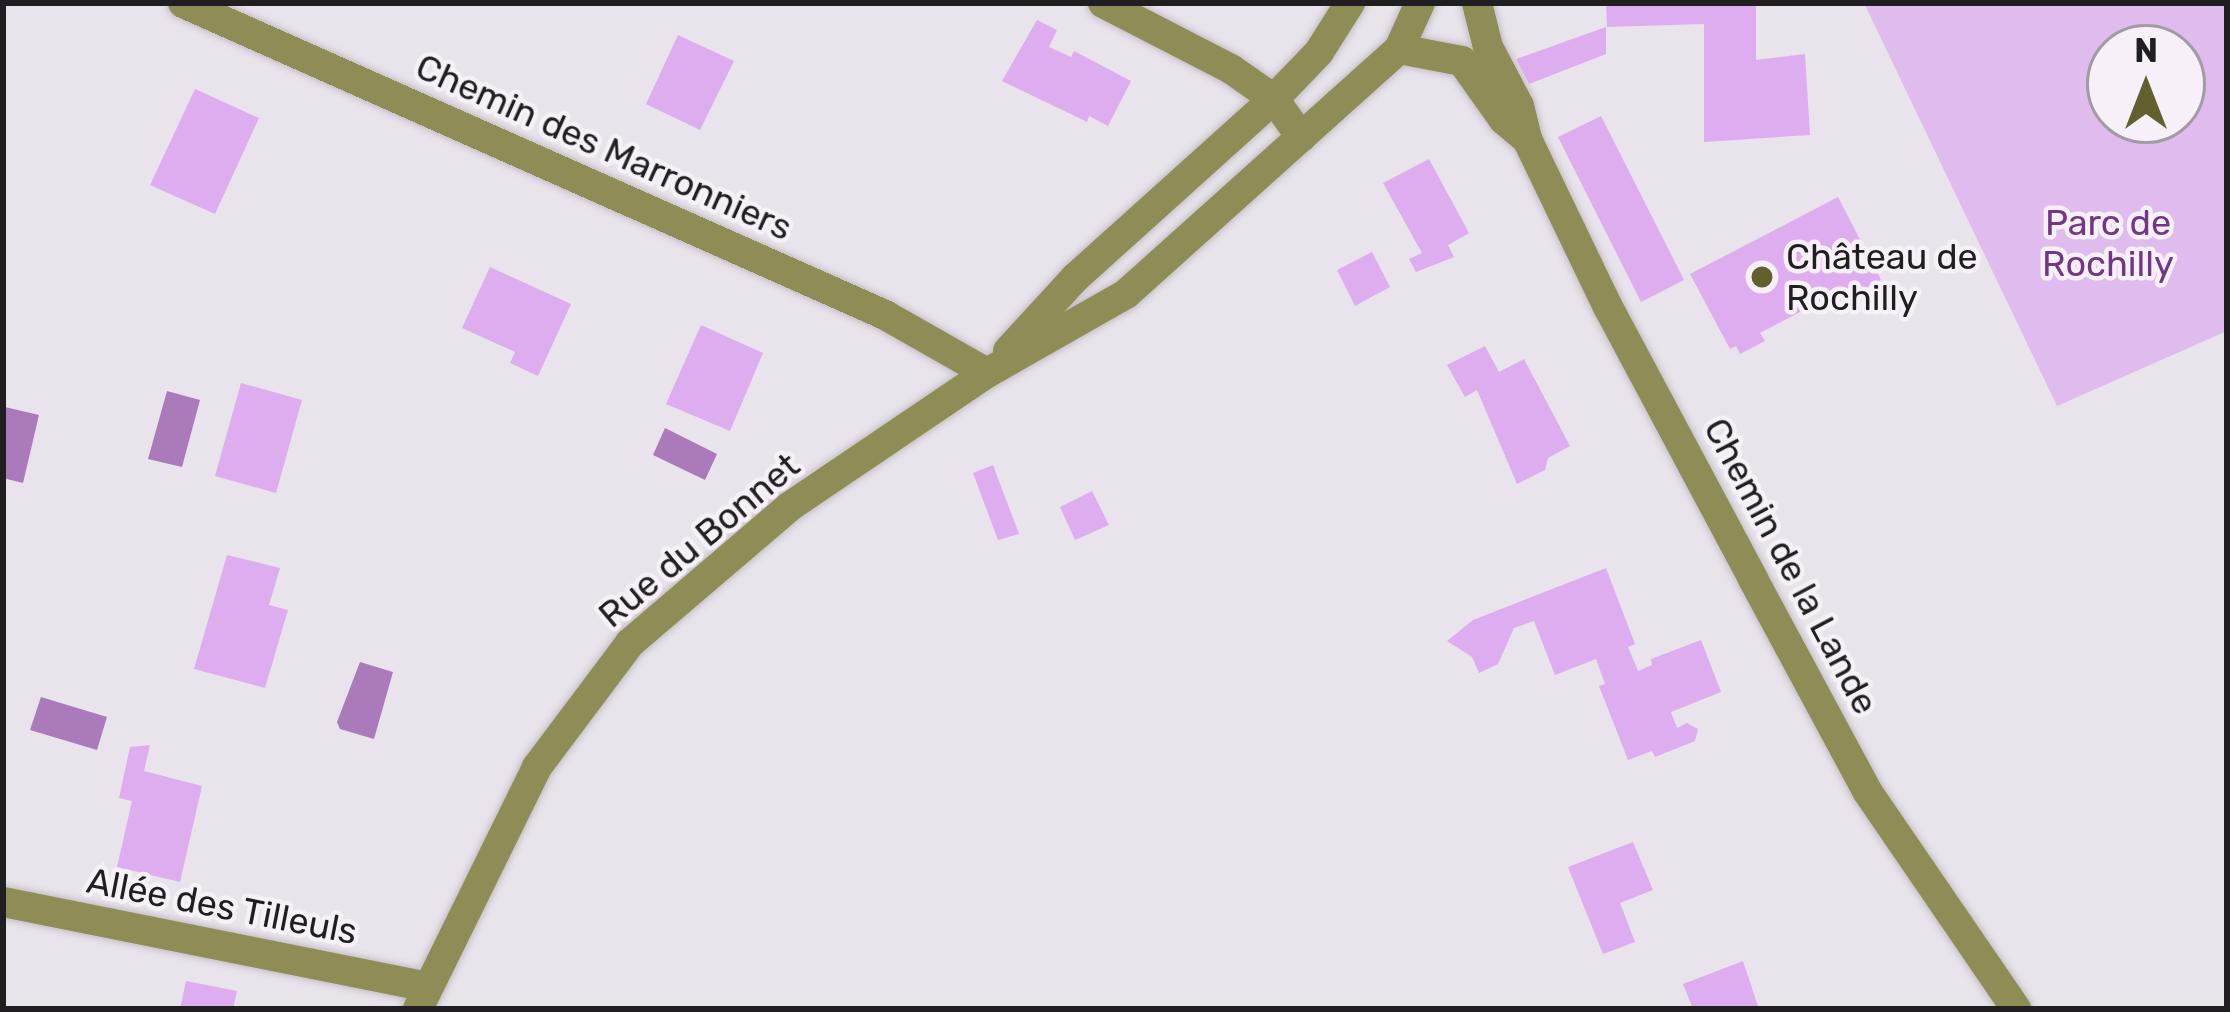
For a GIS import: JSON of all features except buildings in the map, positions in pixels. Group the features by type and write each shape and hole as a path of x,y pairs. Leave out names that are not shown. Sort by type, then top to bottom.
{"street":[{"name":"Chemin des Marronniers","path":"183,3 885,315 987,374"},
{"path":"1103,3 1231,69 1274,99 1301,137"},
{"name":"Rue du Bonnet","path":"987,374 1075,278 1274,99 1319,52 1350,3"},
{"name":"Rue du Bonnet","path":"422,998 537,766 630,643 789,506 987,374 1126,294 1399,49 1424,3"},
{"name":"Chemin de la Lande","path":"1424,3 1446,54 1462,61 1504,119 1528,141"},
{"name":"Chemin de la Lande","path":"1477,3 1488,47 1519,106 1528,141 1608,307 1867,790 2016,1009"},
{"path":"1399,49 1446,54"},
{"name":"Allée des Tilleuls","path":"3,902 422,998"}],"green space":[{"name":"Parc de Rochilly","path":"1864,3 2227,3 2227,331 2057,406"}],"shaded area":[{"path":"167,391 200,400 182,467 148,459"},
{"path":"5,407 39,415 23,483 3,478"},
{"path":"665,428 717,454 705,480 653,455"},
{"path":"360,662 393,672 374,739 340,729 337,722"},
{"path":"41,697 107,717 97,750 30,730"}],"place":[{"name":"Château de Rochilly","path":"1762,277"}]}
